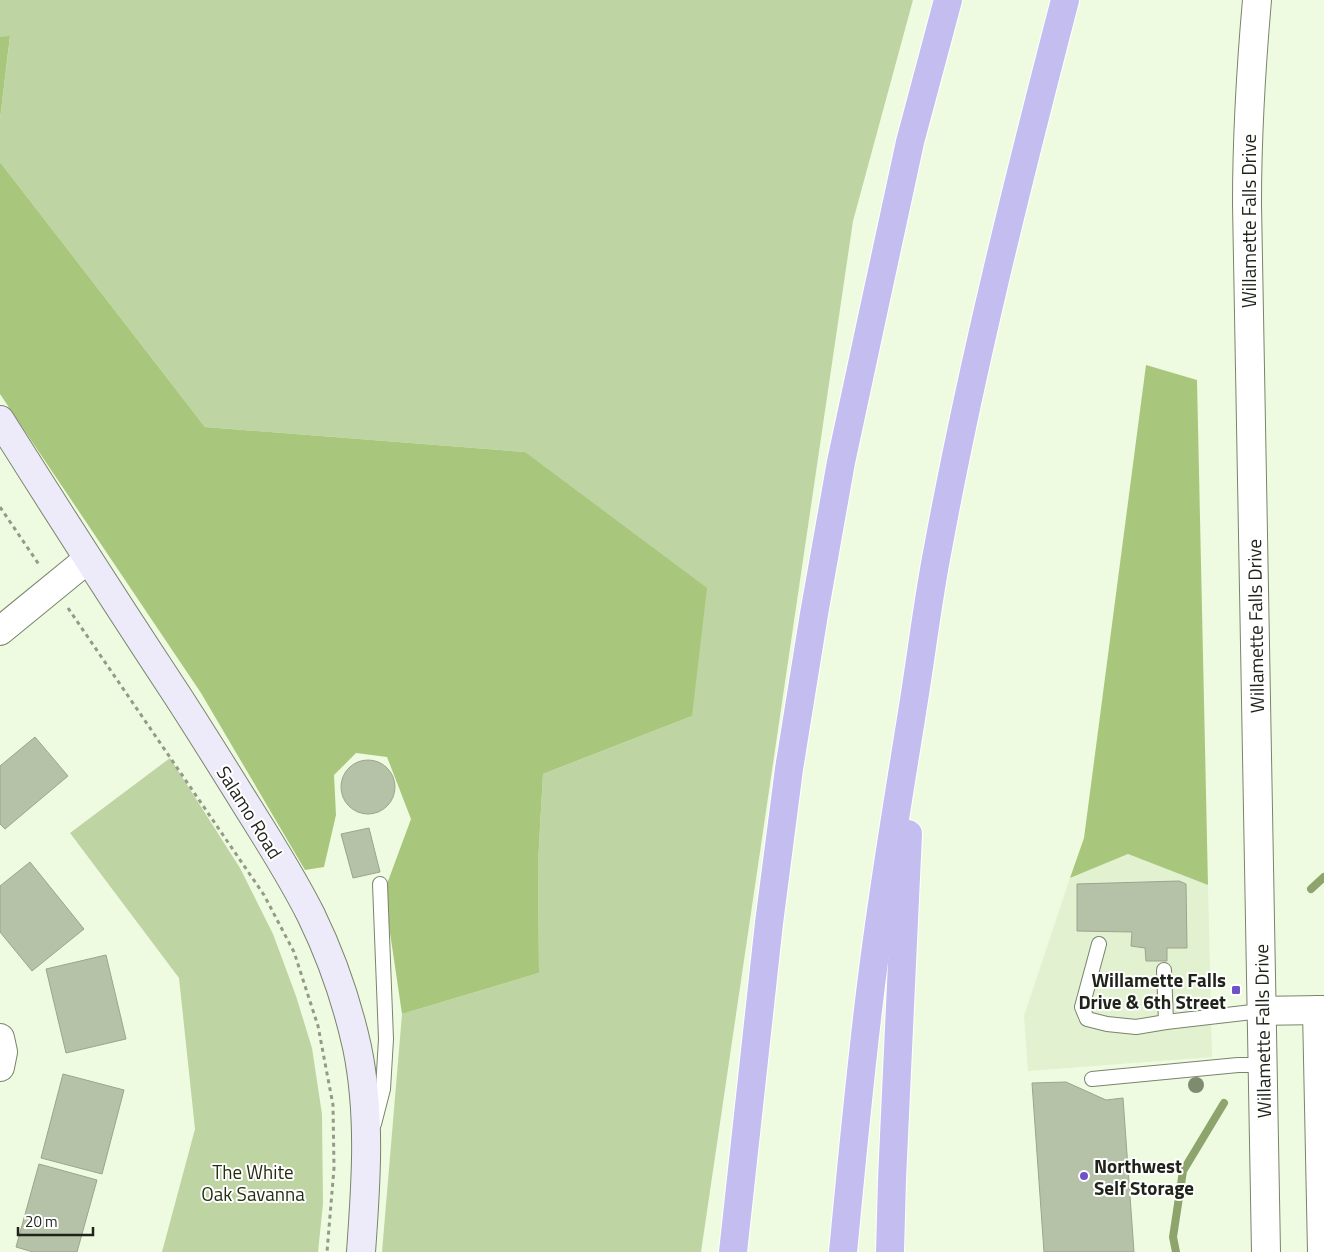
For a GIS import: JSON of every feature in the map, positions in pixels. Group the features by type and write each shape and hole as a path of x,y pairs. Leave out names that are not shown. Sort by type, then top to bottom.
{"highway":[{"path":"733,1252 769,923 789,769 814,614 841,462 872,313 910,142 948,0"},
{"path":"843,1252 875,950 937,550 967,404 1030,137 1065,0"},
{"path":"890,1252 914,702"}],"main road":[{"name":"Salamo Road","path":"0,420 208,744 280,860 310,914 336,975 346,1004 357,1048 365,1108 367,1154 361,1252"}],"street":[{"name":"Willamette Falls Drive","path":"1257,0 1249,93 1247,204 1266,1252"},
{"path":"0,631 88,559"},
{"path":"1261,1011 1321,1010 1322,1252"},
{"path":"0,1038 3,1052 0,1067"}],"lane":[{"path":"367,1154 382,1089 386,1039 380,884"},
{"path":"1098,944 1082,1007 1087,1020 1136,1027 1261,1011"},
{"path":"1164,970 1166,1022"},
{"path":"1092,1079 1238,1065 1262,1065"}],"path":[{"path":"0,507 35,558"},
{"path":"72,614 264,895 294,952 318,1026 333,1105 334,1168 327,1252"}],"shaded area":[{"path":"1128,854 1208,885 1212,1057 1028,1071 1024,1016 1070,878"}],"green space":[{"path":"0,0 913,0 853,221 701,1252 382,1252 402,1014 539,973 538,863 543,774 692,716 525,452 205,427 0,162 0,119 10,37 0,37"},
{"path":"10,36 0,119 0,37"},
{"path":"0,162 205,427 525,452 707,588 692,716 543,774 538,863 539,973 402,1014 384,892 411,819 387,757 356,753 334,775 336,815 324,867 305,870 201,693 0,394"},
{"path":"1146,365 1197,380 1208,885 1128,854 1070,878 1084,838"},
{"name":"The White Oak Savanna","path":"170,758 240,868 273,934 296,996 312,1048 322,1114 323,1204 318,1252 162,1252 195,1129 179,978 70,833"}],"building":[{"path":"35,737 68,776 5,829 0,824 0,766"},
{"path":"368,760 387,768 395,787 387,806 368,814 349,806 341,787 349,768"},
{"path":"369,828 380,872 353,878 341,834"},
{"path":"30,862 84,929 32,971 0,932 0,886"},
{"path":"1179,881 1186,884 1187,948 1167,948 1167,961 1146,961 1145,948 1131,946 1132,932 1077,931 1077,884"},
{"path":"106,955 126,1039 66,1053 46,969"},
{"path":"63,1074 124,1090 102,1174 41,1158"},
{"name":"Northwest Self Storage","path":"1066,1082 1106,1100 1123,1098 1134,1252 1044,1252 1032,1083"},
{"path":"39,1164 97,1180 77,1252 33,1252 16,1247"}],"waterway":[{"path":"1311,889 1324,877"},
{"path":"1176,1252 1173,1237 1183,1171 1224,1103"}],"place":[{"name":"Willamette Falls Drive & 6th Street","path":"1236,990"},
{"name":"Northwest Self Storage","path":"1084,1176"}]}
